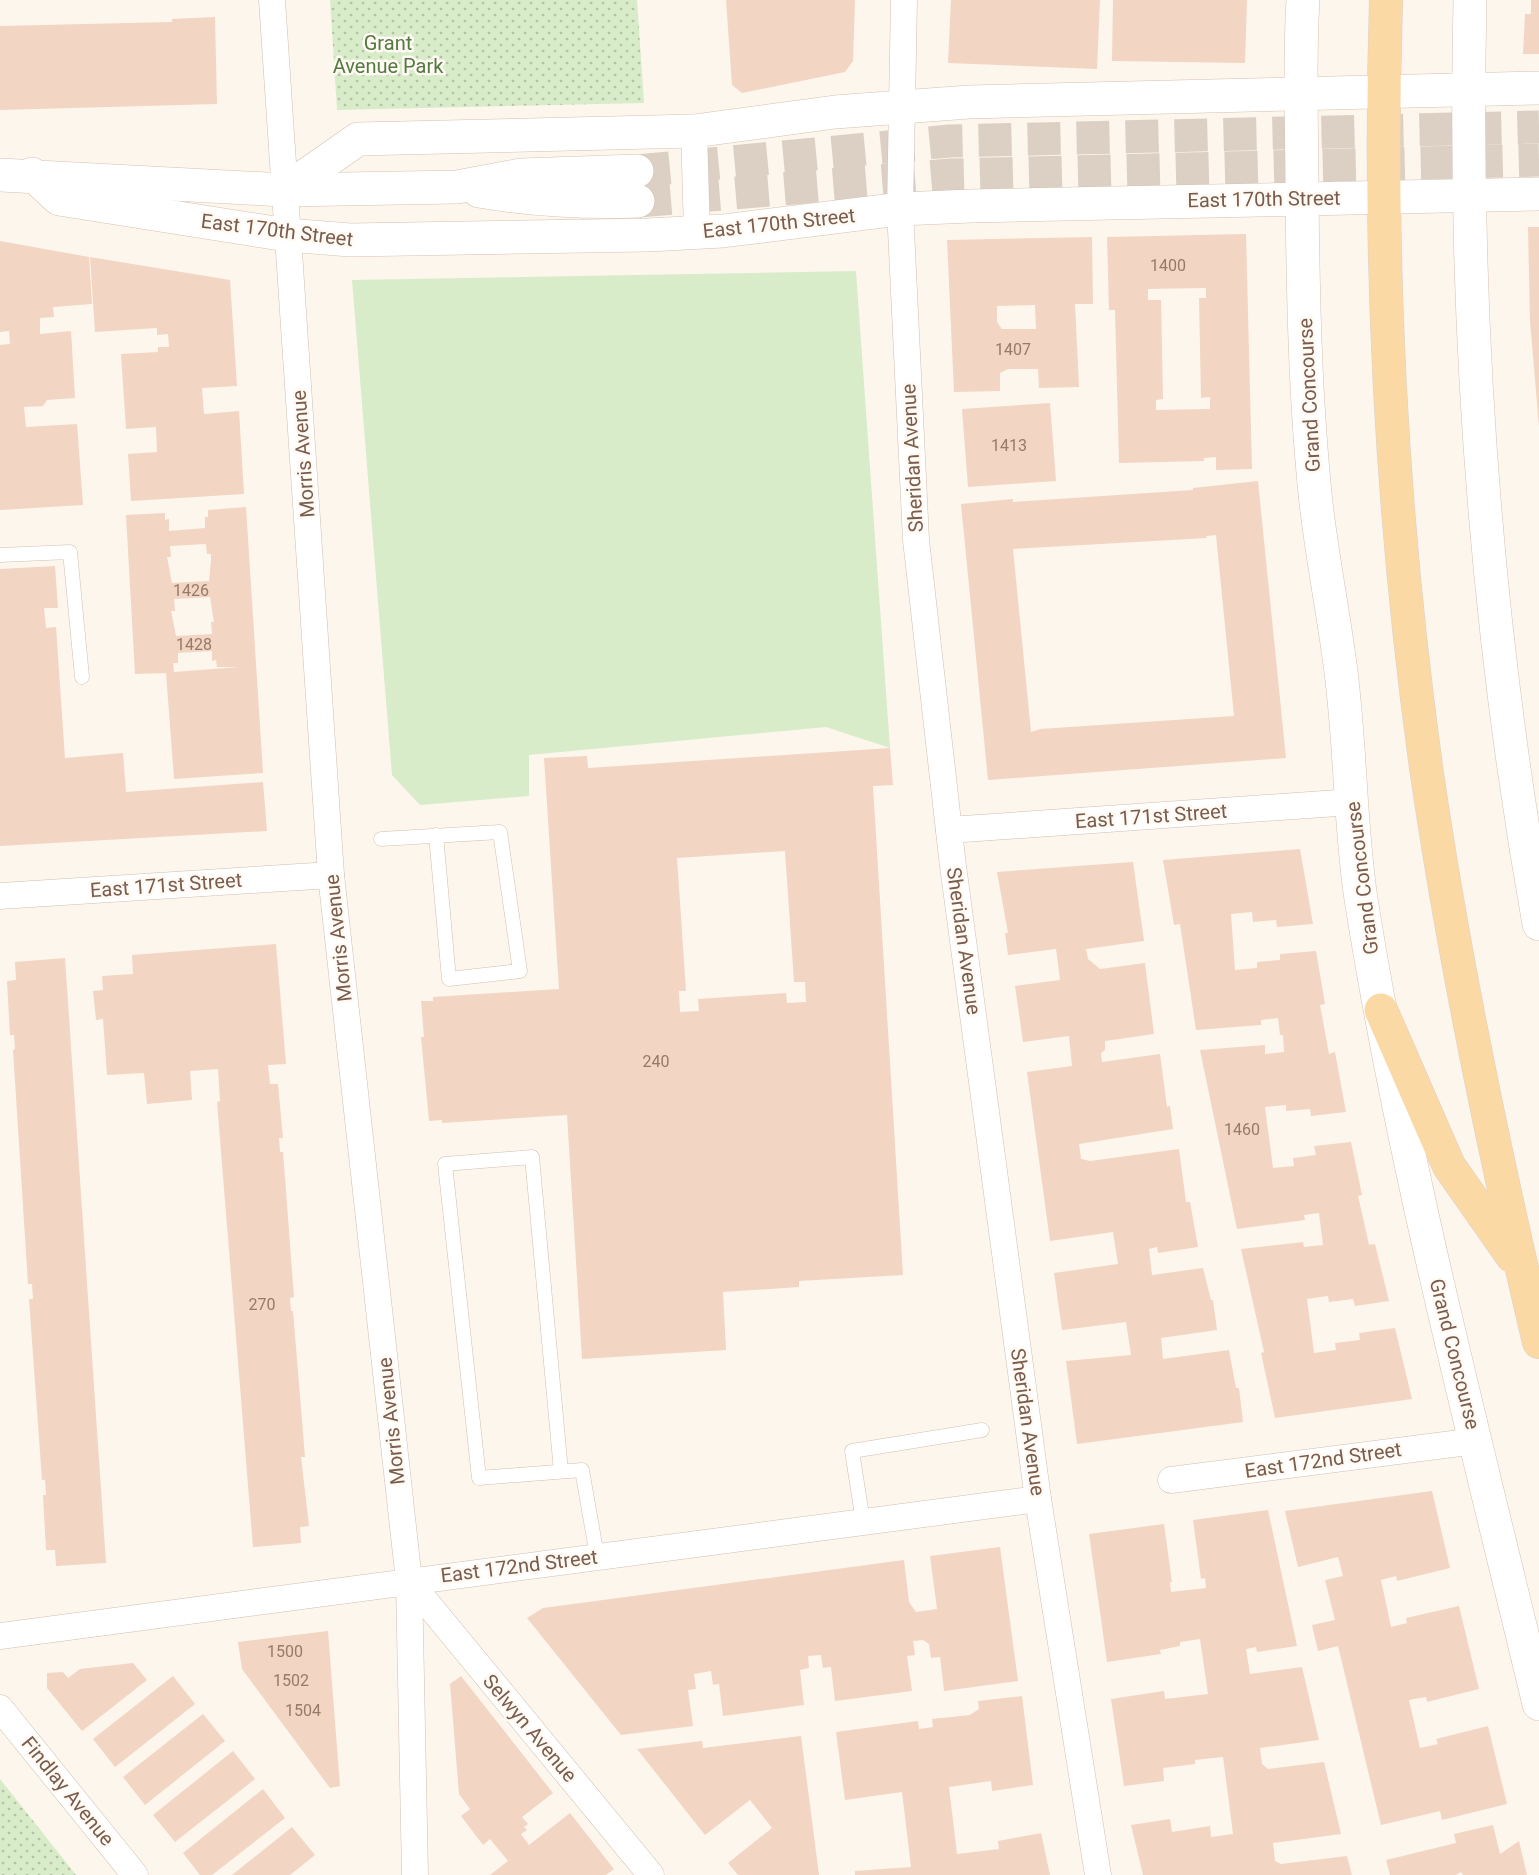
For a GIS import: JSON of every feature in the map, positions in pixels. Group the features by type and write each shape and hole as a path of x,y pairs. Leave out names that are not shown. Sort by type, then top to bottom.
{"main road":[{"path":"1386,0 1385,197 1397,476 1426,762 1465,1005 1539,1342"},
{"path":"1381,1010 1449,1166 1522,1271"}],"street":[{"name":"Morris Avenue","path":"272,0 332,875 409,1581 416,1875"},
{"name":"Sheridan Avenue","path":"904,0 900,209 916,540 949,830 1038,1499 1098,1875"},
{"name":"Grand Concourse","path":"1302,0 1304,309 1311,445 1316,504 1340,660 1361,896 1381,1010 1430,1254 1539,1704"},
{"path":"1470,0 1471,301 1480,468 1494,622 1527,789 1539,924"},
{"name":"East 170th Street","path":"285,190 358,140 694,131 835,112 969,102 1539,88"},
{"path":"694,131 697,232"},
{"name":"East 170th Street","path":"16,175 285,190 457,187 527,200 573,203 638,186"},
{"name":"East 170th Street","path":"16,175 59,199 287,235 350,240 648,236 900,209 1539,194"},
{"name":"East 171st Street","path":"949,830 1352,802"},
{"name":"East 171st Street","path":"0,896 332,875"},
{"name":"East 172nd Street","path":"1171,1480 1476,1441"},
{"name":"East 172nd Street","path":"0,1636 1038,1499"},
{"name":"Selwyn Avenue","path":"409,1581 651,1875"},
{"name":"Findlay Avenue","path":"0,1708 135,1875"}],"lane":[{"path":"0,555 70,552 82,677"},
{"path":"381,839 436,835 500,832 520,971 449,979 436,835"},
{"path":"561,1471 532,1157 445,1164 479,1478 582,1470 597,1556"},
{"path":"863,1522 852,1451 982,1430"}],"green space":[{"name":"Grant Avenue Park","path":"330,0 637,0 644,103 337,110"},
{"path":"856,271 890,748 826,727 529,755 529,796 420,805 392,775 352,280"},
{"path":"0,1779 76,1875 0,1875"}],"building":[{"path":"726,0 855,0 853,61 845,72 742,93 732,85"},
{"path":"951,0 1100,0 1097,69 948,63"},
{"path":"1113,0 1247,0 1245,63 1112,61"},
{"path":"1531,0 1539,0 1539,54 1523,54 1525,14 1531,14"},
{"path":"215,17 217,104 0,110 0,26 172,22 172,19"},
{"path":"1528,227 1539,227 1539,427 1530,321"},
{"path":"1246,234 1252,469 1216,470 1216,457 1204,458 1204,461 1119,463 1115,310 1109,310 1107,237","holes":["1206,288 1206,298 1199,298 1201,398 1210,397 1210,409 1156,410 1156,400 1163,399 1161,300 1148,300 1148,289"]},
{"path":"1092,237 1093,304 1075,304 1079,387 1039,388 1038,369 1008,369 1000,373 1000,391 954,392 947,240","holes":["1035,305 1036,329 1002,329 997,322 997,306"]},
{"path":"0,241 89,257 92,304 53,307 54,317 40,318 40,334 71,331 75,398 47,400 43,406 24,407 26,427 77,424 83,505 0,510 0,345 10,344 9,331 0,332"},
{"path":"90,257 230,280 237,386 202,388 204,414 239,411 244,494 131,501 128,454 157,452 156,427 126,429 121,354 158,352 158,347 169,347 168,334 157,335 157,328 95,332"},
{"path":"1050,403 1056,481 968,487 962,409"},
{"path":"1258,481 1286,758 988,780 961,504 1013,499 1013,502 1193,490 1193,488","holes":["1216,535 1234,716 1040,729 1031,732 1013,549 1207,538 1206,536"]},
{"path":"246,507 263,773 174,779 166,673 135,674 126,515 165,513 165,520 169,519 169,531 205,528 205,517 208,517 208,510","holes":["206,544 207,554 211,554 209,581 172,583 167,557 171,557 170,546","210,597 214,622 211,622 212,634 176,636 171,611 175,611 174,599","212,651 212,661 216,660 217,667 239,667 174,672 173,663 178,663 178,653"]},
{"path":"55,566 58,608 44,608 46,628 56,627 65,758 123,753 126,792 263,782 267,831 0,846 0,569"},
{"path":"890,748 893,785 873,786 903,1275 799,1281 799,1287 723,1292 726,1350 582,1359 567,1115 442,1123 442,1120 429,1121 421,1037 424,1037 421,1001 433,1001 433,997 559,989 544,758 587,756 588,768","holes":["785,851 794,982 805,982 806,1002 787,1003 786,993 698,999 699,1011 680,1012 679,991 686,991 677,858"]},
{"path":"1300,849 1313,924 1277,927 1276,920 1253,922 1252,912 1231,914 1235,970 1257,968 1257,962 1280,960 1280,954 1316,951 1325,1004 1320,1005 1329,1054 1335,1052 1346,1112 1311,1116 1310,1109 1286,1111 1286,1105 1265,1107 1273,1168 1294,1166 1293,1158 1316,1155 1314,1146 1351,1142 1362,1195 1358,1196 1369,1245 1375,1244 1389,1301 1355,1306 1353,1299 1329,1302 1328,1296 1307,1299 1314,1353 1336,1350 1335,1343 1360,1340 1359,1333 1395,1328 1412,1399 1275,1418 1261,1353 1264,1352 1241,1249 1303,1242 1304,1247 1323,1245 1319,1213 1304,1215 1305,1220 1237,1229 1200,1050 1265,1045 1265,1054 1284,1052 1283,1035 1280,1035 1278,1018 1261,1020 1261,1025 1196,1030 1180,924 1174,925 1163,860"},
{"path":"1133,862 1144,941 1086,949 1088,959 1100,969 1145,963 1154,1034 1105,1041 1105,1050 1101,1053 1102,1062 1160,1054 1167,1107 1170,1106 1173,1129 1079,1144 1081,1159 1090,1161 1179,1149 1186,1202 1190,1202 1198,1247 1158,1253 1157,1247 1149,1249 1152,1275 1203,1268 1211,1300 1213,1300 1217,1330 1161,1338 1163,1359 1229,1350 1236,1388 1239,1388 1243,1422 1077,1444 1066,1361 1131,1355 1126,1322 1062,1330 1054,1273 1118,1264 1113,1232 1050,1241 1027,1072 1072,1066 1069,1036 1023,1042 1015,986 1060,980 1056,949 1008,955 1005,933 1008,933 997,872"},
{"path":"276,944 286,1064 268,1065 270,1084 278,1084 283,1138 279,1138 280,1152 283,1152 294,1297 290,1298 305,1457 301,1457 309,1526 300,1527 301,1543 253,1547 217,1102 220,1101 218,1069 190,1071 192,1100 147,1104 144,1073 107,1075 103,1019 96,1020 93,991 103,990 102,976 133,974 132,955"},
{"path":"65,958 106,1563 56,1566 55,1550 46,1550 43,1495 46,1495 45,1480 42,1480 29,1299 33,1299 32,1284 28,1284 13,1050 15,1049 14,1035 10,1035 7,981 16,980 15,962"},
{"path":"1432,1491 1450,1568 1397,1581 1396,1576 1381,1580 1391,1627 1407,1623 1406,1618 1459,1606 1479,1689 1427,1702 1426,1697 1409,1700 1420,1748 1438,1744 1436,1739 1488,1726 1507,1804 1442,1820 1440,1811 1381,1825 1338,1646 1318,1651 1312,1625 1335,1620 1325,1580 1343,1576 1338,1557 1298,1567 1285,1511"},
{"path":"1268,1510 1297,1646 1257,1652 1256,1647 1246,1649 1250,1674 1302,1667 1319,1740 1260,1748 1262,1764 1268,1769 1324,1762 1341,1834 1273,1843 1275,1861 1281,1864 1347,1856 1352,1875 1143,1875 1131,1825 1170,1819 1172,1832 1210,1826 1211,1837 1233,1834 1223,1757 1195,1760 1195,1764 1163,1768 1164,1781 1124,1786 1111,1699 1164,1691 1165,1699 1208,1694 1200,1639 1180,1642 1180,1646 1160,1650 1161,1654 1107,1662 1089,1534 1164,1524 1172,1582 1170,1582 1171,1592 1206,1588 1205,1578 1201,1579 1193,1520"},
{"path":"1000,1547 1018,1681 944,1691 940,1657 931,1658 929,1644 923,1640 913,1641 915,1655 907,1656 912,1691 835,1701 831,1667 823,1668 821,1655 808,1656 809,1668 800,1670 804,1705 723,1716 719,1684 713,1685 711,1671 694,1674 696,1689 688,1690 693,1726 621,1735 527,1618 543,1608 904,1560 909,1602 916,1612 937,1609 930,1556"},
{"path":"328,1631 340,1786 330,1788 242,1669 238,1642"},
{"path":"133,1663 147,1680 82,1731 47,1688 47,1673 63,1672 68,1678 80,1669"},
{"path":"173,1676 195,1704 115,1767 93,1739"},
{"path":"461,1676 553,1793 522,1817 528,1824 524,1827 527,1830 521,1834 529,1845 570,1813 614,1869 606,1875 490,1875 508,1861 490,1839 483,1845 461,1816 470,1809 459,1794 450,1684"},
{"path":"1022,1696 1033,1785 992,1791 991,1781 949,1787 957,1854 999,1849 998,1841 1041,1833 1050,1875 855,1875 855,1871 911,1867 902,1792 845,1800 836,1732 918,1721 919,1729 933,1727 932,1719 970,1715 979,1709 978,1701"},
{"path":"203,1714 225,1741 145,1805 123,1777"},
{"path":"801,1736 819,1875 738,1875 728,1863 772,1828 750,1800 705,1835 637,1749 702,1741 703,1748"},
{"path":"233,1751 255,1779 175,1842 153,1815"},
{"path":"263,1789 285,1818 212,1875 200,1875 183,1853"},
{"path":"1493,1825 1500,1854 1519,1841 1527,1875 1463,1875 1461,1872 1456,1875 1390,1875 1386,1860 1456,1843 1454,1834"},
{"path":"292,1827 315,1855 290,1875 232,1875"}],"tunnel":[{"path":"637,171 950,141 1539,127"},
{"path":"638,201 950,175 1539,160"}]}
